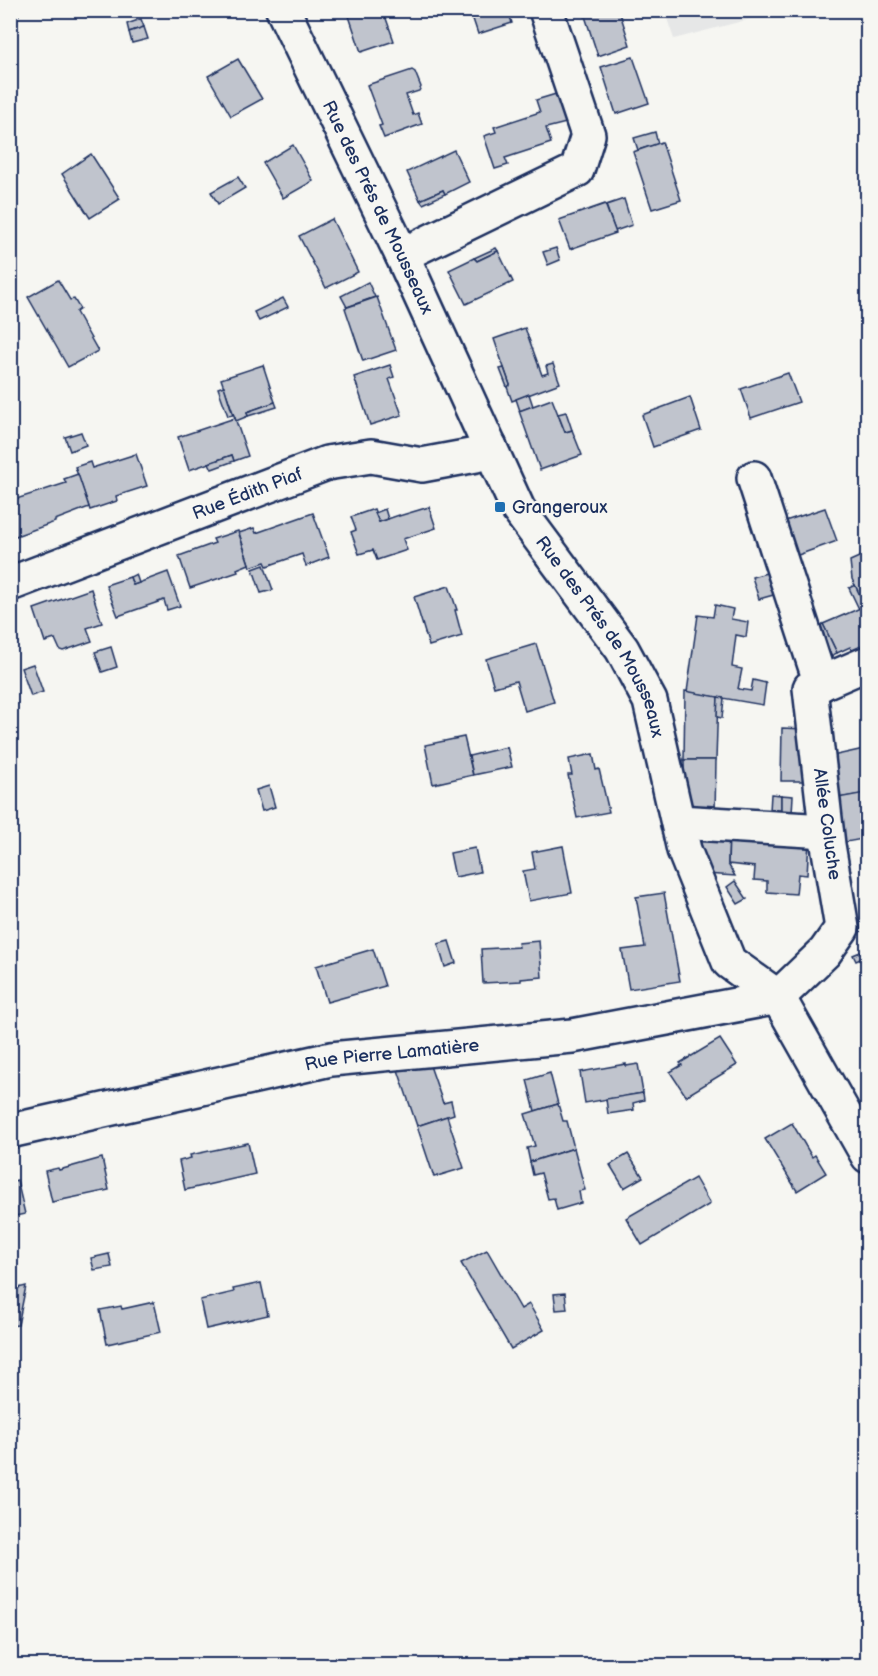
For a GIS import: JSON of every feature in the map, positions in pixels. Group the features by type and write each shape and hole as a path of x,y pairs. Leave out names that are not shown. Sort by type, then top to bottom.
{"street":[{"name":"Rue des Prés de Mousseaux","path":"283,10 402,255 518,509 622,649 651,701 684,850 729,962 778,997 867,1156"},
{"path":"402,255 577,171 588,135 546,10"},
{"name":"Rue Édith Piaf","path":"10,584 327,463 371,456 423,465 476,455 490,447"},
{"path":"754,478 821,684 867,663"},
{"name":"Allée Coluche","path":"778,997 825,952 843,928 826,831 810,688 821,684"},
{"path":"678,822 826,831"},
{"name":"Rue Pierre Lamatière","path":"10,1131 332,1059 572,1036 778,997"}],"shaded area":[{"path":"664,10 780,10 780,11 674,39"}],"building":[{"path":"10,10 22,10 15,20 17,22 10,30"},
{"path":"347,10 383,10 394,41 361,52"},
{"path":"470,10 508,10 512,23 478,34"},
{"path":"583,10 619,10 630,45 598,56"},
{"path":"141,19 144,27 129,32 127,24"},
{"path":"144,27 148,39 132,43 129,32"},
{"path":"633,57 649,103 616,114 601,67"},
{"path":"238,59 262,99 231,116 208,76"},
{"path":"412,70 421,87 419,91 406,95 413,115 418,113 422,124 384,138 379,126 382,125 367,85"},
{"path":"556,94 566,123 546,128 551,143 505,158 508,165 495,169 484,136 496,132 494,127 540,112 536,100"},
{"path":"655,132 658,144 638,150 634,138"},
{"path":"662,142 681,200 652,209 633,152"},
{"path":"293,145 313,181 283,198 263,163"},
{"path":"454,150 469,182 445,194 443,190 420,200 407,172"},
{"path":"91,154 120,199 90,218 62,174"},
{"path":"238,177 245,188 218,204 211,192"},
{"path":"443,190 445,194 423,204 420,200"},
{"path":"624,199 632,225 615,231 606,205"},
{"path":"605,204 616,233 570,249 559,220"},
{"path":"332,219 358,272 326,288 299,236"},
{"path":"496,248 498,251 477,261 474,258"},
{"path":"556,248 560,260 548,265 543,252"},
{"path":"498,251 513,282 466,304 449,270 474,258 477,261"},
{"path":"58,280 70,300 74,299 80,309 76,312 98,351 68,367 28,297"},
{"path":"368,282 375,297 347,307 341,296"},
{"path":"377,297 396,350 363,361 345,308"},
{"path":"283,298 288,307 259,321 254,312"},
{"path":"525,328 542,375 548,373 546,366 553,364 560,383 512,401 507,387 510,385 494,339"},
{"path":"263,365 275,402 247,412 248,416 236,421 221,379"},
{"path":"390,365 394,377 389,379 402,415 370,425 354,377"},
{"path":"504,368 510,385 507,387 500,369"},
{"path":"788,373 799,402 751,418 741,389"},
{"path":"224,386 233,415 228,416 218,388"},
{"path":"529,394 533,406 520,411 516,399"},
{"path":"690,397 701,430 653,447 642,415"},
{"path":"552,399 565,432 572,430 582,455 540,470 519,411"},
{"path":"275,402 277,407 248,416 247,412"},
{"path":"566,412 572,430 565,432 558,414"},
{"path":"235,418 248,456 234,461 232,455 189,470 178,437"},
{"path":"81,432 86,445 70,451 65,437"},
{"path":"136,454 147,486 116,496 117,501 90,510 75,467 90,462 92,468"},
{"path":"232,455 234,461 212,469 209,463"},
{"path":"78,474 89,507 13,537 10,529 10,501 66,483 64,479"},
{"path":"429,507 436,528 403,539 407,550 377,560 373,550 359,554 351,532 356,530 351,517 374,509 379,522"},
{"path":"825,508 837,541 787,559 776,524"},
{"path":"385,509 388,519 379,522 375,513"},
{"path":"313,513 329,557 306,566 302,554 267,566 265,562 250,567 239,533 254,528 256,533"},
{"path":"238,531 249,564 237,569 238,572 190,588 179,556 215,543 213,539"},
{"path":"868,553 868,612 852,579 850,561"},
{"path":"264,565 273,590 261,593 253,569"},
{"path":"168,572 180,606 167,610 164,600 118,616 106,585 130,577 133,585"},
{"path":"770,572 777,594 759,599 752,577"},
{"path":"136,574 139,583 133,585 130,577"},
{"path":"855,585 865,606 859,609 849,588"},
{"path":"449,586 462,636 429,646 414,597"},
{"path":"91,589 102,623 87,628 92,641 63,651 60,650 55,639 45,642 34,609"},
{"path":"715,605 733,609 731,619 748,622 746,637 736,635 732,667 742,669 738,689 751,691 753,680 766,683 763,705 687,692 698,615 713,617"},
{"path":"865,606 868,612 868,648 853,654 850,647 837,653 823,624"},
{"path":"823,624 837,653 831,656 820,626"},
{"path":"536,644 554,702 525,711 516,681 494,687 486,659"},
{"path":"111,647 117,667 102,672 95,652"},
{"path":"33,664 43,692 31,696 21,668"},
{"path":"685,691 718,697 716,760 684,760"},
{"path":"718,697 724,698 722,718 717,717"},
{"path":"782,728 805,729 804,781 781,781"},
{"path":"464,737 473,775 433,784 425,745"},
{"path":"507,747 512,767 473,775 469,756"},
{"path":"864,749 868,772 868,793 839,798 832,756"},
{"path":"593,754 609,812 577,818 568,775 572,775 569,759"},
{"path":"684,760 716,760 715,812 684,811"},
{"path":"269,786 275,807 262,811 256,790"},
{"path":"865,793 868,807 868,838 841,843 832,799"},
{"path":"771,794 781,795 781,812 770,811"},
{"path":"781,795 793,796 792,813 781,812"},
{"path":"691,831 729,834 728,864 735,876 706,874"},
{"path":"729,834 809,840 807,875 798,874 796,894 767,892 767,881 754,880 755,867 728,864"},
{"path":"563,846 572,893 529,901 523,871 535,869 532,852"},
{"path":"475,848 480,872 455,877 450,853"},
{"path":"735,881 747,899 738,904 727,887"},
{"path":"664,893 680,981 629,989 622,950 645,947 636,897"},
{"path":"449,941 456,963 445,967 438,944"},
{"path":"539,941 542,977 521,979 521,981 483,983 481,949 519,947 518,943"},
{"path":"373,949 385,986 327,1002 316,966"},
{"path":"865,950 867,956 856,961 853,955"},
{"path":"720,1039 737,1065 686,1096 670,1072 682,1065 680,1063"},
{"path":"428,1060 443,1103 451,1101 454,1114 417,1126 398,1070"},
{"path":"626,1064 626,1066 638,1064 643,1093 585,1103 580,1072"},
{"path":"550,1073 558,1104 535,1111 527,1080"},
{"path":"643,1093 644,1100 633,1103 634,1110 608,1114 606,1099"},
{"path":"558,1104 563,1121 567,1121 574,1148 530,1162 527,1148 535,1146 525,1114"},
{"path":"447,1116 464,1168 434,1177 417,1126"},
{"path":"792,1123 812,1157 815,1155 826,1173 797,1191 765,1139"},
{"path":"248,1143 255,1174 185,1190 179,1161 191,1158 190,1155"},
{"path":"574,1148 585,1190 579,1191 581,1203 557,1210 554,1198 548,1199 541,1173 533,1175 530,1162"},
{"path":"628,1154 643,1177 624,1188 610,1165"},
{"path":"102,1158 109,1190 52,1202 45,1171 58,1168 59,1170"},
{"path":"695,1178 710,1204 642,1245 626,1218"},
{"path":"17,1180 25,1214 10,1217 10,1182"},
{"path":"487,1250 521,1309 529,1304 544,1330 511,1349 461,1263"},
{"path":"109,1254 112,1267 94,1270 91,1258"},
{"path":"261,1283 268,1315 206,1329 200,1300"},
{"path":"26,1286 18,1325 10,1326 10,1290"},
{"path":"565,1293 567,1309 556,1310 554,1294"},
{"path":"154,1302 161,1332 107,1344 100,1310 121,1306 122,1309"}],"place":[{"name":"Grangeroux","path":"500,507"}]}
